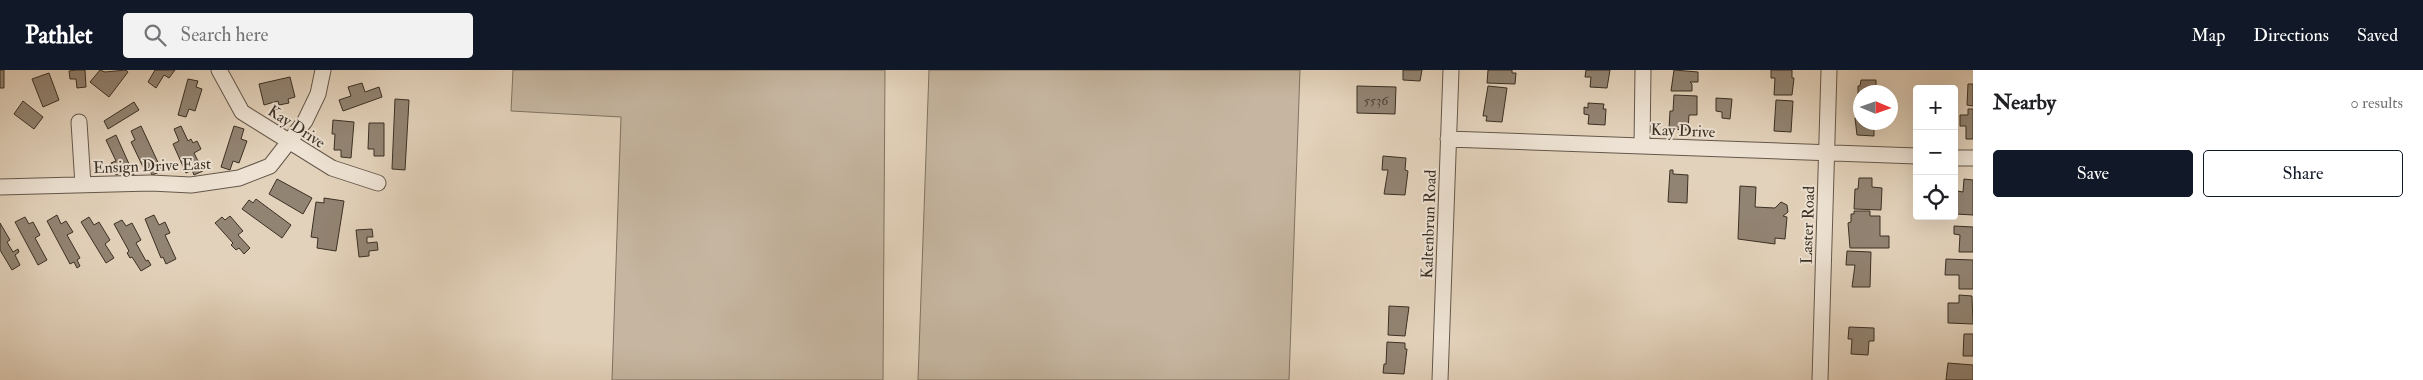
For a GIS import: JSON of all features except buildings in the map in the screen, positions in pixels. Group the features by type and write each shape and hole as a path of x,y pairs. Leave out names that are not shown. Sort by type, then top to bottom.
{"street":[{"name":"Kay Drive","path":"219,70 242,112 332,168 378,183"},
{"name":"Ensign Drive East","path":"0,187 191,185 239,178 270,166 290,141 305,121 318,94 323,70"},
{"name":"Kaltenbrun Road","path":"1440,380 1450,70"},
{"path":"1642,146 1643,70"},
{"name":"Laster Road","path":"1820,380 1829,70"},
{"path":"78,122 83,185"},
{"name":"Kay Drive","path":"1448,139 1913,156"},
{"path":"1958,158 1973,158"}],"shaded area":[{"path":"513,70 885,70 883,380 612,380 621,117 511,111"},
{"path":"929,70 1300,70 1289,380 918,380"}]}
